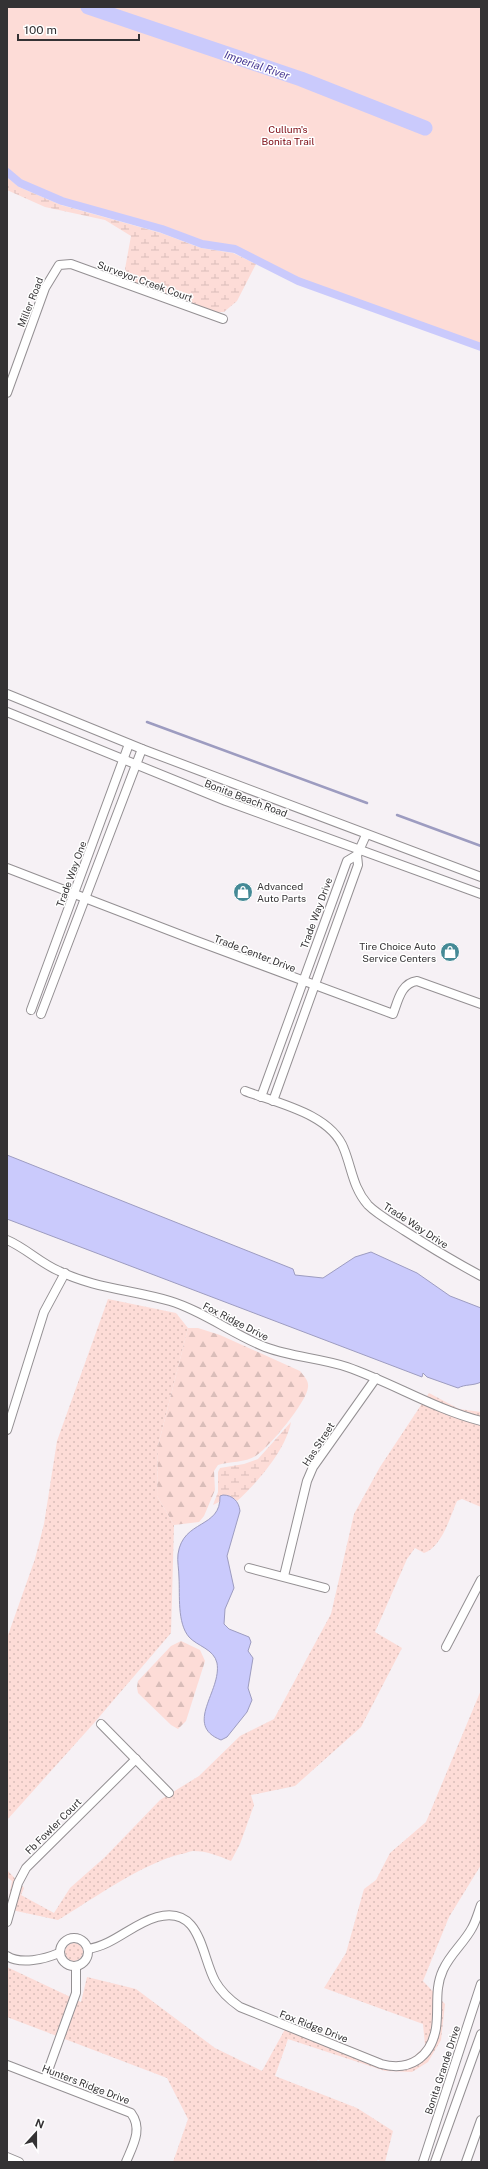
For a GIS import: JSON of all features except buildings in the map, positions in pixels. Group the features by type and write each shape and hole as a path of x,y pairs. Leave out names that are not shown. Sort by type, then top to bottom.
{"street":[{"name":"Surveyor Creek Court","path":"59,265 71,264 223,320"},
{"name":"Miller Road","path":"7,393 45,288 59,265"},
{"name":"Bonita Beach Road","path":"7,694 129,744 366,835 481,877"},
{"name":"Bonita Beach Road","path":"7,712 135,765 358,852 481,894"},
{"name":"Trade Way One","path":"31,1010 129,744"},
{"path":"41,1014 142,749"},
{"name":"Trade Way Drive","path":"273,1101 358,865 358,852 366,835"},
{"name":"Trade Way Drive","path":"261,1097 346,861 358,852"},
{"name":"Trade Center Drive","path":"7,868 74,892 314,986 393,1014 404,988 409,983 416,981 481,1004"},
{"name":"Trade Way Drive","path":"245,1091 319,1120 328,1127 344,1148 358,1192 369,1206 414,1237 481,1276"},
{"name":"Fox Ridge Drive","path":"7,1240 65,1274 101,1285 172,1302 193,1310 264,1347 280,1352 327,1361 376,1378 449,1412 481,1422"},
{"path":"7,1430 44,1312 65,1274"},
{"name":"Has Street","path":"284,1576 308,1481 313,1467 376,1378"},
{"path":"250,1568 325,1588"},
{"path":"446,1647 481,1580"},
{"path":"101,1724 169,1793"},
{"name":"Fb Fowler Court","path":"7,1922 18,1883 26,1868 136,1760"},
{"name":"Fox Ridge Drive","path":"88,1949 106,1945 149,1920 166,1915 176,1916 191,1925 197,1932 215,1980 226,1996 240,2008 382,2064 399,2067 418,2060 430,2047 436,2028 436,1998 440,1978 448,1960 472,1929 481,1905"},
{"path":"74,1938 83,1941 88,1949 88,1954 84,1962 76,1966 63,1962 60,1953 62,1944 65,1941 74,1938"},
{"path":"7,1956 20,1960 29,1960 48,1958 60,1953"},
{"path":"45,2079 76,1993 76,1966"},
{"name":"Bonita Grande Drive","path":"423,2162 481,1984"},
{"path":"435,2162 481,2034"},
{"name":"Hunters Ridge Drive","path":"7,2065 131,2113 137,2121 138,2130 126,2162"},
{"path":"466,2162 481,2120"},
{"path":"7,2158 19,2162"}],"green space":[{"name":"Cullum's Bonita Trail","path":"7,7 481,7 481,348 295,279 235,249 202,244 162,229 62,201 20,183 7,172"},
{"path":"7,177 19,187 61,205 161,233 201,248 233,253 256,264 237,301 224,312 197,312 140,292 125,269 131,236 105,220 45,207 7,190"},
{"path":"108,1299 176,1313 188,1328 158,1446 157,1496 174,1525 171,1633 94,1723 7,1820 7,1638 35,1559 44,1524 57,1441"},
{"path":"188,1328 198,1328 220,1335 300,1371 307,1381 308,1387 306,1394 295,1413 263,1450 253,1458 218,1465 214,1471 215,1490 204,1516 199,1522 174,1525 157,1496 158,1446"},
{"path":"429,1393 459,1409 481,1412 481,1507 462,1499 457,1501 445,1531 436,1545 424,1553 415,1548 407,1559 375,1632 402,1648 361,1727 295,1786 251,1795 254,1805 240,1844 231,1861 198,1851 181,1854 166,1859 118,1882 58,1920 7,1909 12,1881 7,1877 7,1870 24,1888 21,1895 54,1913 70,1888 105,1857 160,1800 199,1776 240,1736 274,1719 331,1614 354,1514 380,1467"},
{"path":"291,1422 288,1433 277,1455 253,1485 237,1501 235,1499 219,1502 213,1505 218,1492 218,1472 220,1468 244,1464 258,1459"},
{"path":"181,1641 200,1650 205,1661 186,1721 178,1729 171,1725 138,1693 137,1687 138,1681 171,1646"},
{"path":"481,1690 481,1865 449,1917 423,1981 445,2004 441,2040 428,2062 412,2072 385,2071 288,2039 275,2076 357,2108 393,2131 385,2162 322,2162 318,2160 316,2162 173,2162 188,2119 167,2078 7,2017 7,1967 81,2002 87,1977 136,1989 215,2048 262,2071 289,2022 389,2062 401,2061 413,2057 425,2045 423,2024 324,1988 346,1953 364,1889 376,1880 390,1853 426,1822"},
{"path":"70,1943 78,1943 83,1948 81,1959 78,1961 70,1961 65,1956 65,1948"}],"water":[{"path":"7,1155 293,1269 295,1275 323,1278 355,1257 371,1252 417,1273 450,1296 481,1308 481,1382 458,1388 427,1377 423,1373 422,1377 7,1219"},
{"path":"223,1495 234,1499 238,1504 240,1511 227,1556 234,1588 225,1609 224,1624 229,1629 249,1637 251,1642 248,1651 253,1658 248,1688 252,1700 247,1712 227,1737 221,1740 210,1734 205,1726 204,1716 217,1674 217,1663 209,1651 192,1640 185,1631 180,1609 178,1554 181,1543 187,1535 215,1514 219,1507 220,1496"}],"waterway":[{"name":"Imperial River","path":"88,7 301,79 425,128"},
{"path":"7,172 20,183 62,201 162,229 202,244 235,249 298,281 481,347"},
{"path":"147,722 367,803"},
{"path":"397,815 481,846"}],"place":[{"name":"Advanced Auto Parts","path":"243,892"},
{"name":"Tire Choice Auto Service Centers","path":"450,952"}]}
